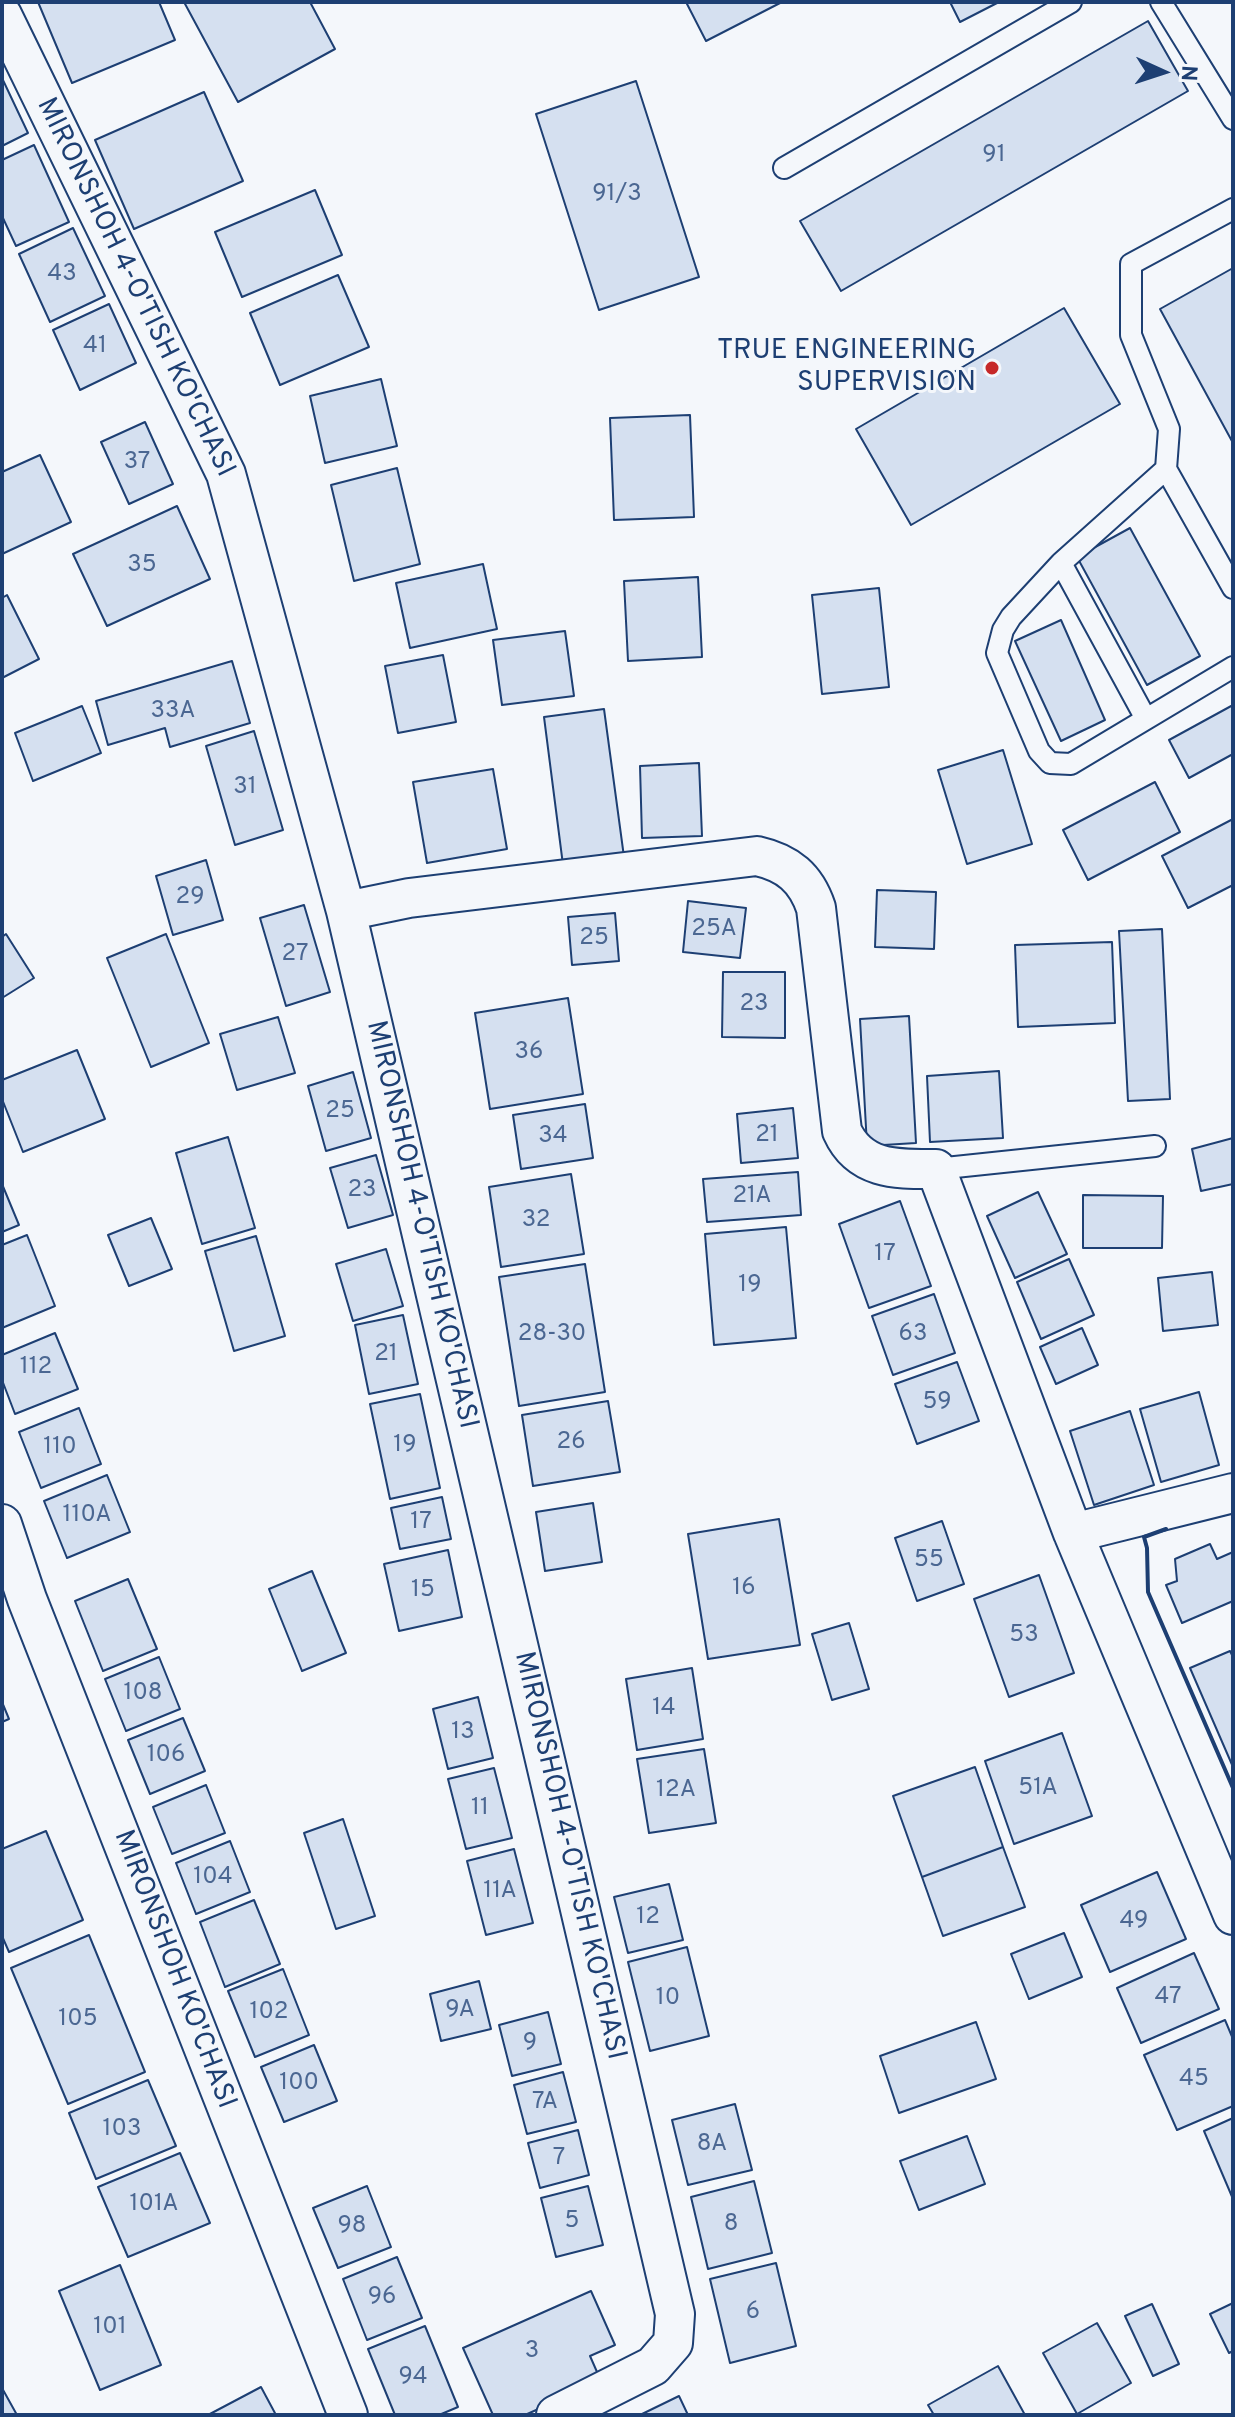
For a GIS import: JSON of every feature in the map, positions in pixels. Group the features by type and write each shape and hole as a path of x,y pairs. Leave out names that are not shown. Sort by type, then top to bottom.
{"street":[{"name":"MIRONSHOH 4-O'TISH KO'CHASI","path":"2,15 226,474 346,911 675,2314 673,2343 653,2366 556,2415"},
{"path":"346,911 425,896 757,856 771,859 796,873 805,883 816,908 841,1123 846,1140 865,1160 883,1167 936,1169 1073,1533 1233,1915"},
{"path":"1073,1533 1233,1493"},
{"name":"MIRONSHOH KO'CHASI","path":"2,1524 14,1605 348,2415"}],"lane":[{"path":"784,168 1071,2"},
{"path":"1161,2 1233,119"},
{"path":"1233,209 1131,264 1131,335 1169,429 1166,469 1233,588"},
{"path":"1166,469 1061,563 1011,617 1003,630 997,653 1039,751 1050,763 1071,764 1233,667"},
{"path":"1061,563 1146,719"},
{"path":"936,1169 1155,1146"}],"building":[{"path":"38,2 159,2 175,40 72,83"},
{"path":"184,2 310,2 335,49 238,102"},
{"path":"686,2 782,2 706,41"},
{"path":"950,2 999,2 960,22"},
{"path":"1148,21 1188,91 841,291 800,221"},
{"path":"2,78 28,133 2,146"},
{"path":"636,81 699,277 599,310 536,114"},
{"path":"204,92 243,181 134,229 95,140"},
{"path":"34,145 69,222 16,246 2,216 2,160"},
{"path":"315,190 342,255 242,297 215,232"},
{"path":"73,228 105,296 50,322 19,254"},
{"path":"1233,268 1233,443 1160,309"},
{"path":"338,275 369,347 280,385 250,313"},
{"path":"109,304 136,363 80,390 53,330"},
{"path":"1064,308 1120,404 911,525 856,429"},
{"path":"381,379 397,446 325,463 310,396"},
{"path":"690,415 694,517 614,520 610,418"},
{"path":"145,422 173,484 129,504 101,442"},
{"path":"40,455 71,522 2,554 2,472"},
{"path":"397,468 420,564 354,581 331,485"},
{"path":"177,506 210,579 107,626 73,554"},
{"path":"1130,528 1200,656 1147,685 1077,557"},
{"path":"483,564 497,629 410,648 396,583"},
{"path":"698,577 702,657 628,661 624,581"},
{"path":"879,588 889,687 822,694 812,595"},
{"path":"7,595 39,659 2,678 2,598"},
{"path":"1061,620 1105,720 1061,741 1015,641"},
{"path":"565,631 574,696 502,705 493,640"},
{"path":"443,655 456,722 398,733 385,666"},
{"path":"232,661 250,723 170,747 165,728 108,745 96,701"},
{"path":"1233,705 1233,754 1189,778 1169,740"},
{"path":"82,706 101,753 33,781 15,733"},
{"path":"604,709 624,857 563,865 544,717"},
{"path":"254,731 283,830 235,845 206,746"},
{"path":"1003,750 1032,844 967,864 938,770"},
{"path":"699,763 702,836 642,838 640,766"},
{"path":"493,769 507,849 427,863 413,782"},
{"path":"1155,782 1180,832 1088,880 1063,830"},
{"path":"1233,819 1233,885 1188,908 1162,856"},
{"path":"206,860 223,920 173,935 156,876"},
{"path":"877,890 936,892 934,949 875,947"},
{"path":"688,901 746,908 740,958 683,952"},
{"path":"304,905 330,992 286,1006 260,918"},
{"path":"615,913 619,961 572,965 568,917"},
{"path":"1162,929 1170,1099 1128,1101 1119,931"},
{"path":"6,934 34,978 2,998 2,937"},
{"path":"166,934 209,1043 151,1067 107,958"},
{"path":"1112,942 1115,1023 1018,1027 1015,945"},
{"path":"723,972 785,972 785,1038 722,1037"},
{"path":"568,998 583,1094 490,1109 475,1013"},
{"path":"909,1016 916,1143 867,1146 860,1019"},
{"path":"278,1017 295,1073 237,1090 220,1034"},
{"path":"77,1050 105,1119 23,1152 2,1099 2,1080"},
{"path":"999,1071 1003,1138 930,1142 927,1076"},
{"path":"353,1072 371,1138 326,1151 308,1086"},
{"path":"585,1104 593,1158 521,1169 513,1115"},
{"path":"793,1108 798,1158 741,1163 737,1114"},
{"path":"228,1137 255,1228 202,1244 176,1153"},
{"path":"1233,1138 1233,1184 1201,1191 1192,1149"},
{"path":"376,1155 393,1215 348,1228 330,1168"},
{"path":"798,1172 801,1215 707,1222 703,1179"},
{"path":"571,1174 584,1254 501,1267 489,1187"},
{"path":"2,1184 19,1225 2,1232"},
{"path":"1038,1192 1067,1254 1015,1278 987,1216"},
{"path":"1083,1195 1163,1196 1162,1248 1083,1248"},
{"path":"900,1201 931,1286 869,1308 839,1224"},
{"path":"151,1218 172,1269 129,1286 108,1235"},
{"path":"786,1227 796,1338 714,1345 705,1234"},
{"path":"27,1235 55,1306 2,1328 2,1245"},
{"path":"256,1236 285,1336 234,1351 205,1251"},
{"path":"386,1249 403,1306 353,1321 336,1264"},
{"path":"1069,1259 1094,1315 1041,1339 1017,1282"},
{"path":"585,1264 605,1392 519,1406 499,1277"},
{"path":"1212,1272 1218,1325 1163,1331 1158,1278"},
{"path":"934,1294 955,1353 893,1375 872,1316"},
{"path":"403,1315 418,1384 369,1394 355,1325"},
{"path":"1082,1328 1098,1365 1056,1384 1040,1347"},
{"path":"55,1333 78,1389 15,1414 2,1380 2,1355"},
{"path":"957,1362 979,1421 917,1444 895,1384"},
{"path":"1199,1392 1219,1465 1161,1482 1140,1409"},
{"path":"420,1394 440,1488 390,1499 370,1404"},
{"path":"608,1401 620,1472 533,1486 522,1415"},
{"path":"79,1408 101,1464 41,1488 19,1432"},
{"path":"1130,1411 1154,1485 1094,1505 1070,1431"},
{"path":"107,1475 130,1532 67,1558 44,1501"},
{"path":"442,1497 451,1539 400,1549 391,1508"},
{"path":"593,1503 602,1562 545,1571 536,1512"},
{"path":"779,1519 800,1645 708,1659 688,1534"},
{"path":"942,1521 964,1584 917,1601 895,1538"},
{"path":"1210,1544 1217,1559 1233,1552 1233,1601 1182,1623 1166,1585 1177,1581 1175,1559"},
{"path":"448,1550 462,1617 399,1631 384,1564"},
{"path":"312,1571 346,1653 302,1671 269,1589"},
{"path":"1039,1575 1074,1673 1009,1697 974,1599"},
{"path":"128,1579 157,1649 103,1671 75,1601"},
{"path":"849,1623 869,1689 832,1700 812,1634"},
{"path":"1230,1651 1233,1657 1233,1767 1190,1668"},
{"path":"159,1657 180,1709 126,1731 105,1679"},
{"path":"692,1668 703,1739 637,1750 626,1679"},
{"path":"478,1697 493,1758 448,1769 433,1709"},
{"path":"2,1702 9,1719 2,1722"},
{"path":"183,1718 205,1771 150,1794 128,1740"},
{"path":"1062,1733 1092,1816 1014,1844 985,1761"},
{"path":"704,1749 716,1823 649,1833 637,1759"},
{"path":"975,1767 1003,1847 922,1877 893,1796"},
{"path":"494,1768 512,1838 466,1849 448,1779"},
{"path":"206,1785 225,1833 172,1854 153,1807"},
{"path":"343,1819 375,1916 336,1929 304,1833"},
{"path":"46,1831 83,1920 9,1952 2,1936 2,1849"},
{"path":"230,1841 250,1892 196,1914 176,1863"},
{"path":"1003,1847 1025,1907 943,1936 922,1877"},
{"path":"514,1849 533,1923 486,1935 467,1861"},
{"path":"1157,1872 1186,1939 1110,1972 1081,1905"},
{"path":"669,1884 683,1940 628,1953 614,1897"},
{"path":"254,1900 280,1964 225,1987 200,1922"},
{"path":"1064,1933 1082,1977 1029,1999 1011,1954"},
{"path":"89,1935 145,2072 68,2104 11,1968"},
{"path":"687,1947 709,2036 650,2051 628,1962"},
{"path":"1194,1953 1219,2009 1141,2043 1117,1988"},
{"path":"283,1969 309,2035 255,2057 228,1991"},
{"path":"479,1981 491,2029 441,2041 430,1994"},
{"path":"548,2012 561,2064 512,2076 499,2025"},
{"path":"1225,2020 1233,2039 1233,2106 1177,2130 1144,2055"},
{"path":"976,2022 996,2079 899,2113 880,2056"},
{"path":"314,2045 337,2101 284,2122 261,2067"},
{"path":"563,2072 576,2122 527,2134 514,2085"},
{"path":"148,2080 176,2146 96,2179 69,2113"},
{"path":"735,2104 752,2170 688,2185 672,2120"},
{"path":"1233,2118 1233,2199 1204,2131"},
{"path":"578,2130 589,2175 540,2188 528,2143"},
{"path":"967,2136 985,2184 919,2210 900,2161"},
{"path":"180,2153 210,2223 128,2257 98,2187"},
{"path":"754,2181 772,2253 708,2269 691,2197"},
{"path":"367,2186 391,2247 338,2268 313,2208"},
{"path":"588,2186 603,2245 556,2257 541,2198"},
{"path":"397,2257 422,2318 367,2340 343,2279"},
{"path":"776,2263 796,2346 730,2363 710,2279"},
{"path":"120,2265 161,2365 100,2390 59,2291"},
{"path":"591,2291 615,2345 590,2356 601,2381 525,2415 493,2415 463,2348"},
{"path":"1233,2303 1233,2351 1229,2353 1210,2314"},
{"path":"1152,2304 1179,2364 1153,2376 1125,2316"},
{"path":"1097,2323 1131,2383 1077,2414 1043,2353"},
{"path":"425,2326 458,2407 439,2415 395,2415 368,2349"},
{"path":"998,2366 1025,2415 934,2415 928,2405"},
{"path":"261,2387 276,2415 208,2415"},
{"path":"2,2388 17,2415 2,2415"},
{"path":"679,2396 688,2415 640,2415"}],"wall":[{"path":"1166,1529 1144,1537 1148,1592 1233,1788"}],"place":[{"name":"TRUE ENGINEERING SUPERVISION","path":"992,368"}]}
